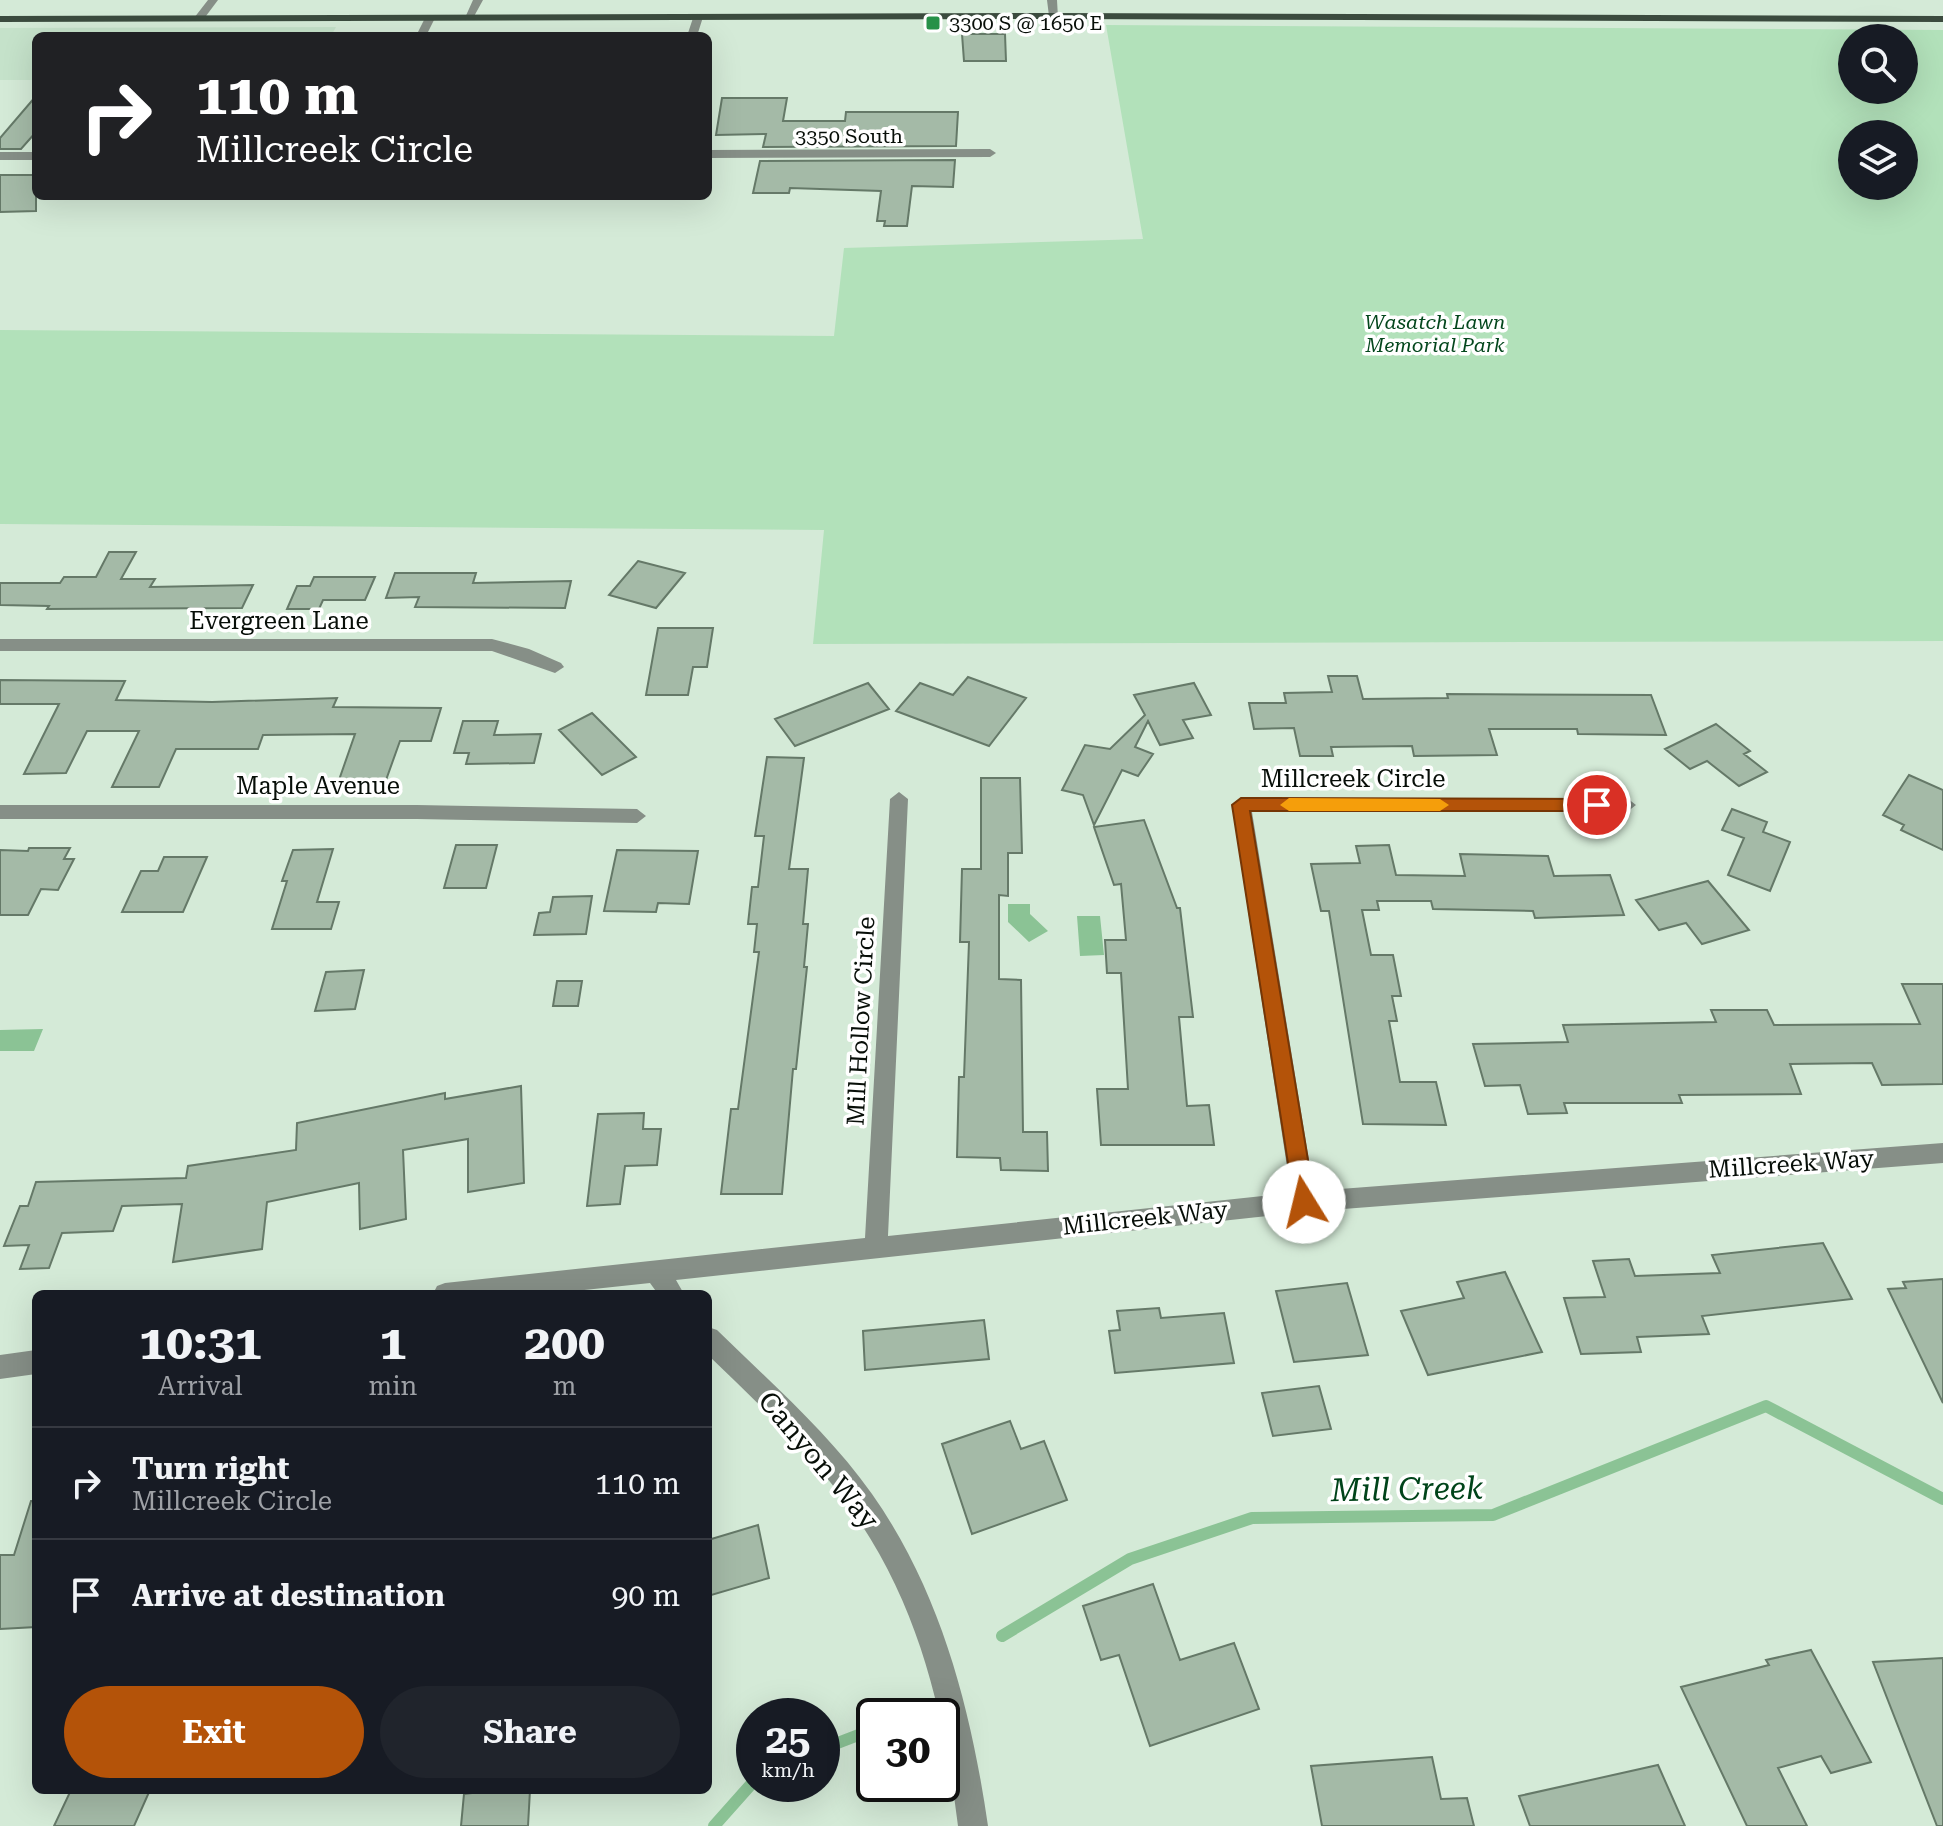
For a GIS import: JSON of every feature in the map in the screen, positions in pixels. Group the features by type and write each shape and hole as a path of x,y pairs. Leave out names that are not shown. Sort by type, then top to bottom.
{"main road":[{"path":"0,19 1054,16 1943,19"}],"street":[{"path":"199,18 213,0"},
{"path":"468,18 478,0"},
{"path":"1052,0 1054,16"},
{"path":"693,32 698,17"},
{"path":"423,32 430,18"},
{"name":"3350 South","path":"712,154 990,153"},
{"path":"0,156 32,156"},
{"name":"Evergreen Lane","path":"0,645 492,645 523,653 555,667"},
{"name":"Mill Hollow Circle","path":"876,1246 899,799"},
{"name":"Millcreek Circle","path":"1304,1202 1241,805 1627,805"},
{"name":"Maple Avenue","path":"0,812 417,812 637,816"},
{"name":"Millcreek Way","path":"480,1290 1304,1202 1943,1153"},
{"path":"655,1270 669,1290"},
{"name":"Canyon Way","path":"712,1342 785,1414 865,1505 908,1576 940,1661 969,1788 973,1826"},
{"path":"0,1367 32,1363"}],"shaded area":[{"path":"336,27 333,32 32,32 32,80 0,80 0,28"},
{"path":"1008,904 1030,904 1030,914 1048,931 1029,942 1008,922"},
{"path":"1077,916 1100,916 1104,955 1080,956"},
{"path":"43,1029 34,1051 0,1051 0,1030"}],"green space":[{"name":"Wasatch Lawn Memorial Park","path":"1106,25 1838,29 1838,104 1918,104 1918,30 1943,30 1943,641 813,644 824,530 0,524 0,330 834,336 844,248 1143,239"}],"building":[{"path":"962,34 1005,34 1006,61 964,61"},
{"path":"722,98 787,98 783,121 845,121 846,112 958,112 956,146 763,147 766,134 716,135"},
{"path":"32,101 32,137 21,149 0,149 0,138"},
{"path":"955,160 953,187 912,186 907,226 884,226 885,221 877,221 881,191 790,188 789,193 753,193 760,161"},
{"path":"0,175 32,175 32,200 36,200 36,211 0,212"},
{"path":"109,552 136,552 121,579 155,579 150,587 253,585 242,608 47,609 49,606 0,605 0,583 60,583 64,577 96,577"},
{"path":"638,561 685,573 656,608 609,595"},
{"path":"395,573 476,573 473,583 571,581 565,608 415,607 419,597 386,598"},
{"path":"314,577 375,577 365,600 323,600 319,609 287,609 297,586 310,586"},
{"path":"658,628 713,628 707,667 693,667 688,695 646,695"},
{"path":"1328,676 1357,676 1363,699 1448,698 1447,694 1651,695 1666,735 1578,734 1577,729 1489,729 1497,755 1414,756 1412,746 1331,747 1333,756 1300,756 1294,728 1254,729 1249,703 1286,703 1284,693 1332,692"},
{"path":"968,677 1026,698 989,746 896,711 920,683 953,695"},
{"path":"0,680 125,681 116,700 212,702 337,698 333,707 441,708 431,741 400,741 386,780 339,780 355,734 263,735 258,749 176,749 159,787 112,787 139,731 87,731 66,773 24,774 59,704 0,704"},
{"path":"868,683 889,709 795,746 775,719"},
{"path":"1194,683 1211,715 1183,720 1193,738 1160,745 1148,721 1135,747 1153,754 1138,776 1122,770 1094,825 1083,795 1062,790 1085,745 1110,749 1145,715 1134,695"},
{"path":"592,713 636,757 602,775 559,730"},
{"path":"463,721 498,721 494,735 541,734 534,763 466,764 469,753 454,753"},
{"path":"1716,724 1750,751 1744,754 1767,772 1739,786 1707,761 1690,769 1665,749"},
{"path":"767,757 804,758 789,869 808,869 803,924 808,924 804,967 807,967 796,1069 793,1069 782,1194 721,1194 731,1109 738,1109 759,952 754,952 757,924 748,924 752,887 758,887 764,836 755,836"},
{"path":"1909,775 1943,790 1943,850 1901,830 1904,825 1883,815"},
{"path":"981,778 1020,778 1022,853 1008,853 1008,896 999,895 999,979 1021,980 1023,1132 1047,1132 1048,1171 1001,1170 1000,1158 957,1157 959,1077 964,1077 969,942 960,942 962,869 981,869"},
{"path":"1732,809 1767,822 1763,832 1790,842 1770,891 1728,875 1744,838 1722,830"},
{"path":"1144,820 1177,908 1180,908 1193,1017 1179,1017 1187,1106 1209,1105 1214,1145 1101,1145 1097,1089 1128,1089 1121,973 1107,973 1105,940 1126,940 1121,884 1114,885 1094,827"},
{"path":"456,845 497,845 486,888 444,888"},
{"path":"1389,845 1396,875 1465,876 1460,854 1548,856 1554,876 1610,875 1624,915 1535,918 1533,911 1433,909 1431,901 1377,901 1379,910 1362,910 1371,955 1393,955 1401,996 1392,996 1397,1021 1389,1021 1400,1082 1436,1082 1446,1125 1363,1124 1329,911 1321,911 1311,864 1360,863 1356,846"},
{"path":"29,848 70,848 64,859 74,859 58,890 41,889 28,915 0,915 0,850 28,851"},
{"path":"333,849 317,902 339,902 331,929 272,929 287,881 282,881 293,850"},
{"path":"617,850 698,851 689,904 658,903 656,912 604,911"},
{"path":"164,857 207,857 183,912 122,912 141,871 158,871"},
{"path":"1708,881 1749,930 1702,944 1686,923 1659,930 1636,900"},
{"path":"592,896 586,934 534,935 539,913 550,912 553,897"},
{"path":"364,970 355,1009 315,1011 326,972"},
{"path":"557,981 582,981 578,1006 553,1006"},
{"path":"1902,984 1943,984 1943,1084 1882,1085 1872,1063 1790,1064 1801,1094 1679,1095 1682,1103 1564,1103 1567,1113 1528,1114 1520,1085 1485,1086 1473,1044 1568,1042 1563,1025 1716,1022 1711,1010 1767,1010 1774,1025 1920,1024"},
{"path":"521,1086 524,1183 468,1192 468,1139 403,1150 406,1219 360,1229 359,1183 267,1202 262,1249 173,1262 182,1204 122,1206 113,1231 62,1233 49,1268 20,1269 29,1245 4,1246 20,1206 28,1206 36,1182 186,1178 188,1166 296,1150 297,1123 445,1093 445,1099"},
{"path":"644,1113 643,1129 661,1129 657,1165 625,1166 620,1204 587,1206 598,1114"},
{"path":"1823,1243 1852,1299 1702,1316 1709,1334 1637,1337 1641,1352 1581,1354 1564,1298 1605,1297 1593,1261 1629,1259 1635,1276 1720,1273 1712,1255"},
{"path":"1505,1272 1542,1352 1428,1375 1401,1311 1464,1298 1457,1282"},
{"path":"1943,1279 1943,1403 1888,1289 1906,1288 1903,1282"},
{"path":"1347,1283 1368,1355 1294,1362 1276,1291"},
{"path":"1159,1308 1161,1318 1224,1313 1234,1363 1115,1373 1109,1331 1120,1330 1117,1311"},
{"path":"984,1320 989,1359 865,1370 863,1331"},
{"path":"1319,1386 1331,1429 1273,1436 1262,1393"},
{"path":"1010,1421 1021,1449 1044,1441 1067,1500 972,1534 942,1444"},
{"path":"32,1501 32,1627 0,1629 0,1555 14,1555"},
{"path":"758,1525 769,1578 712,1595 712,1539"},
{"path":"1153,1584 1180,1660 1234,1643 1259,1709 1150,1746 1119,1655 1101,1660 1083,1606"},
{"path":"1811,1650 1871,1762 1831,1773 1821,1756 1778,1768 1807,1826 1747,1826 1681,1687 1769,1665 1766,1660"},
{"path":"1943,1658 1943,1826 1937,1826 1873,1662"},
{"path":"1432,1757 1441,1799 1467,1798 1474,1826 1322,1826 1311,1766"},
{"path":"1658,1765 1685,1826 1530,1826 1519,1796"},
{"path":"69,1794 148,1794 134,1826 54,1826"},
{"path":"464,1794 530,1794 528,1826 461,1826"}],"waterway":[{"name":"Mill Creek","path":"1002,1636 1130,1559 1252,1518 1493,1515 1766,1406 1943,1499"},
{"name":"Mill Creek","path":"840,1742 856,1736"},
{"name":"Mill Creek","path":"714,1826 736,1801"}],"slow traffic":[{"path":"1289,805 1440,805"}],"place":[{"name":"3300 S @ 1650 E","path":"933,23"}],"route":[{"path":"1304,1202 1241,805 1597,805"}]}
